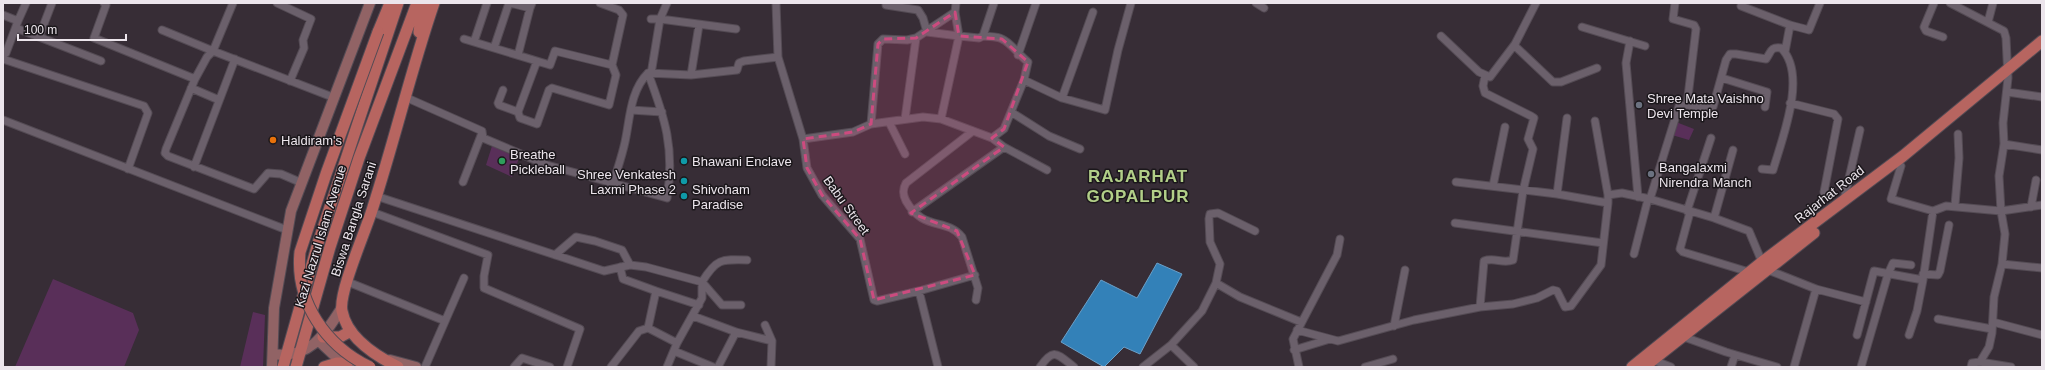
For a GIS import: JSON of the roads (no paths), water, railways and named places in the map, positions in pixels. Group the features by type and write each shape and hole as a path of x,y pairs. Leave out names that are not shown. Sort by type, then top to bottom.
{"main road":[{"path":"370,367 342,350 327,336 315,318 305,297 300,280 299,262 300,252 326,174 390,3"},
{"name":"Kazi Nazrul Islam Avenue","path":"284,362 318,243 398,3"},
{"name":"Kazi Nazrul Islam Avenue","path":"296,367 330,247 356,165 417,3"},
{"path":"415,56 423,3"},
{"path":"415,56 434,3"},
{"name":"Rajarhat Road","path":"1632,367 1750,272 1765,266 1901,166 2008,74 2042,41"},
{"name":"Rajarhat Road","path":"1649,364 1684,337 1765,266 1844,201 2008,74 2042,50"},
{"name":"Biswa Bangla Sarani","path":"341,309 348,282 372,212 405,97 415,56"},
{"path":"341,309 350,331 362,343 380,357 398,367"},
{"path":"321,339 340,337 350,331"},
{"path":"324,367 337,363 351,365"}],"street":[{"path":"26,3 5,56 144,106 148,113 128,169"},
{"path":"39,37 52,3"},
{"path":"104,3 106,5 104,13 94,38 194,79"},
{"path":"233,3 212,51 194,79 165,153 168,156 194,167 254,190 268,173 281,174 302,183"},
{"path":"277,3 311,19 303,40 304,48 290,81"},
{"path":"272,367 274,308 291,211 370,3"},
{"path":"474,42 487,3"},
{"path":"494,48 509,3 531,6 518,55"},
{"path":"537,61 518,112 520,118 537,124 549,90 552,88 609,106 616,75 612,65 623,15 619,10 600,3"},
{"path":"482,130 483,138 547,165 667,198 671,171 667,128 649,74 660,19 667,3"},
{"name":"Babu Street","path":"776,3 778,57 803,139 807,168 822,195 860,240 874,300 877,301 919,291"},
{"path":"886,3 886,5 918,7 927,32"},
{"path":"941,120 959,36 954,12 956,3"},
{"path":"983,36 994,3"},
{"path":"1018,55 1036,3"},
{"path":"1024,80 1062,98 1105,110 1118,50 1131,3"},
{"path":"1256,3 1264,8"},
{"path":"1440,36 1485,76 1490,77 1494,74 1515,44 1536,3"},
{"path":"1675,3 1673,19 1694,25 1696,29 1686,105"},
{"path":"1741,6 1809,30 1820,3"},
{"path":"1934,3 1924,27 1926,31 1943,37"},
{"path":"1950,3 2004,31 2005,34 2008,74 2003,123 2004,144 1999,176 2001,211 2005,234 2002,264 1994,297 1989,347 1980,362"},
{"path":"1988,22 1993,3"},
{"path":"871,124 878,44 883,39 907,40 916,38 927,32 954,12"},
{"path":"1062,98 1093,12"},
{"path":"3,14 39,37 101,61"},
{"path":"651,19 736,29"},
{"path":"1785,52 1790,24"},
{"path":"690,75 699,25"},
{"path":"1582,27 1645,46"},
{"path":"162,30 212,51 335,98"},
{"path":"927,32 979,38 983,36 1002,39 1015,50 1018,55 1028,62 1024,80 1004,129 992,138"},
{"path":"905,119 916,38"},
{"path":"464,39 550,65 555,51 612,65"},
{"path":"1630,42 1626,63 1638,197"},
{"path":"1515,44 1518,50 1553,82 1561,82 1597,68"},
{"path":"1634,254 1649,199 1678,106 1686,105 1708,109 1713,107 1726,60 1730,54 1766,60 1771,49 1775,47 1780,48 1785,52 1792,70 1790,103 1787,123 1773,170 1762,170"},
{"path":"613,184 631,110 640,82 649,74 690,75 736,70 739,63 744,61 778,57"},
{"path":"194,167 235,59"},
{"path":"1480,307 1482,265 1484,261 1489,259 1509,262 1513,260 1523,191 1534,149 1528,139 1534,118 1485,93 1483,86 1485,76"},
{"path":"1722,78 1767,92 1765,107"},
{"path":"191,88 219,100"},
{"path":"503,90 498,103 499,105 518,112"},
{"path":"2007,92 2042,97"},
{"path":"405,97 482,130"},
{"path":"1790,103 1834,114 1838,119 1824,192"},
{"path":"631,110 662,112"},
{"path":"1011,112 1049,136 1080,149"},
{"path":"803,139 853,132 871,124 923,117 941,120 992,138 1004,147 1047,170"},
{"path":"1557,194 1567,118"},
{"path":"3,121 287,230"},
{"path":"1297,330 1338,341 1394,326 1480,307 1513,304 1537,298 1553,290 1557,291 1565,307 1572,306 1601,265 1604,243 1608,199 1595,121"},
{"path":"889,122 905,154"},
{"path":"1493,186 1505,127"},
{"path":"463,182 482,130"},
{"path":"1844,201 1860,130"},
{"path":"974,131 906,183 903,191 904,197 912,212 923,220 957,231 962,237 978,288 976,300"},
{"path":"1955,205 1960,158 1958,134"},
{"path":"1711,138 1688,211 1680,249 1683,252 1750,272"},
{"path":"2004,144 2042,150"},
{"path":"912,212 1004,147"},
{"path":"1714,218 1733,150"},
{"path":"1901,166 1891,199 1934,211 1946,206 1955,205 2001,211 2042,205"},
{"path":"2031,207 2036,180"},
{"path":"1456,182 1523,191 1608,199 1622,193 1649,199 1714,218 1749,231 1765,266 1816,289 1866,302"},
{"path":"376,196 604,271 630,264 702,282 722,305 741,305"},
{"path":"1909,335 1923,277 1934,211"},
{"path":"372,212 488,256 484,276 484,288 580,329 566,367"},
{"path":"1143,367 1171,344 1202,311 1216,283 1220,264 1210,242 1210,214 1218,213 1255,231"},
{"path":"1455,223 1604,243"},
{"path":"1857,335 1874,271 1888,274 1923,277 1938,275 1949,225"},
{"path":"555,255 576,237 595,240 622,250 630,264"},
{"path":"1299,367 1294,350 1293,339 1337,255 1340,239"},
{"path":"667,367 677,343 699,305 702,298 702,282 710,268 717,262 747,260"},
{"path":"1862,367 1888,274 1893,263 1911,265"},
{"path":"2002,264 2042,268"},
{"path":"620,267 623,279 699,305"},
{"path":"1394,326 1405,270"},
{"path":"938,367 919,291 975,275"},
{"path":"425,367 464,278"},
{"path":"348,282 445,321"},
{"path":"1216,283 1240,297 1301,322"},
{"path":"1794,367 1816,289"},
{"path":"648,328 656,291"},
{"path":"273,354 284,362 321,339 341,309"},
{"path":"693,316 736,332 772,341"},
{"path":"1938,320 1992,325 2042,335"},
{"path":"765,325 772,341 771,367"},
{"path":"611,367 638,331 648,328 677,343"},
{"path":"674,351 717,366 736,332"},
{"path":"1684,337 1735,355 1777,367"},
{"path":"321,339 334,355 351,365"},
{"path":"1294,350 1330,339"},
{"path":"1171,344 1194,367"},
{"path":"1040,367 1048,356 1052,354 1058,355 1074,367"},
{"path":"1731,367 1735,355"},
{"path":"380,357 416,367"},
{"path":"514,367 522,358 550,367"},
{"path":"1365,367 1393,360"},
{"path":"1971,367 1972,363 1980,362 2011,367"},
{"path":"1649,364 1671,367"}],"water":[{"path":"1157,263 1182,274 1140,354 1124,347 1104,367 1061,342 1101,280 1137,298"}],"place":[{"name":"Shree Mata Vaishno Devi Temple","path":"1639,105"},
{"name":"Haldiram's","path":"273,140"},
{"name":"Breathe Pickleball","path":"502,161"},
{"name":"Bhawani Enclave","path":"684,161"},
{"name":"Bangalaxmi Nirendra Manch","path":"1651,174"},
{"name":"Shree Venkatesh Laxmi Phase 2","path":"684,181"},
{"name":"Shivoham Paradise","path":"684,196"}],"district":[{"name":"RAJARHAT GOPALPUR","path":"1138,186"}]}
